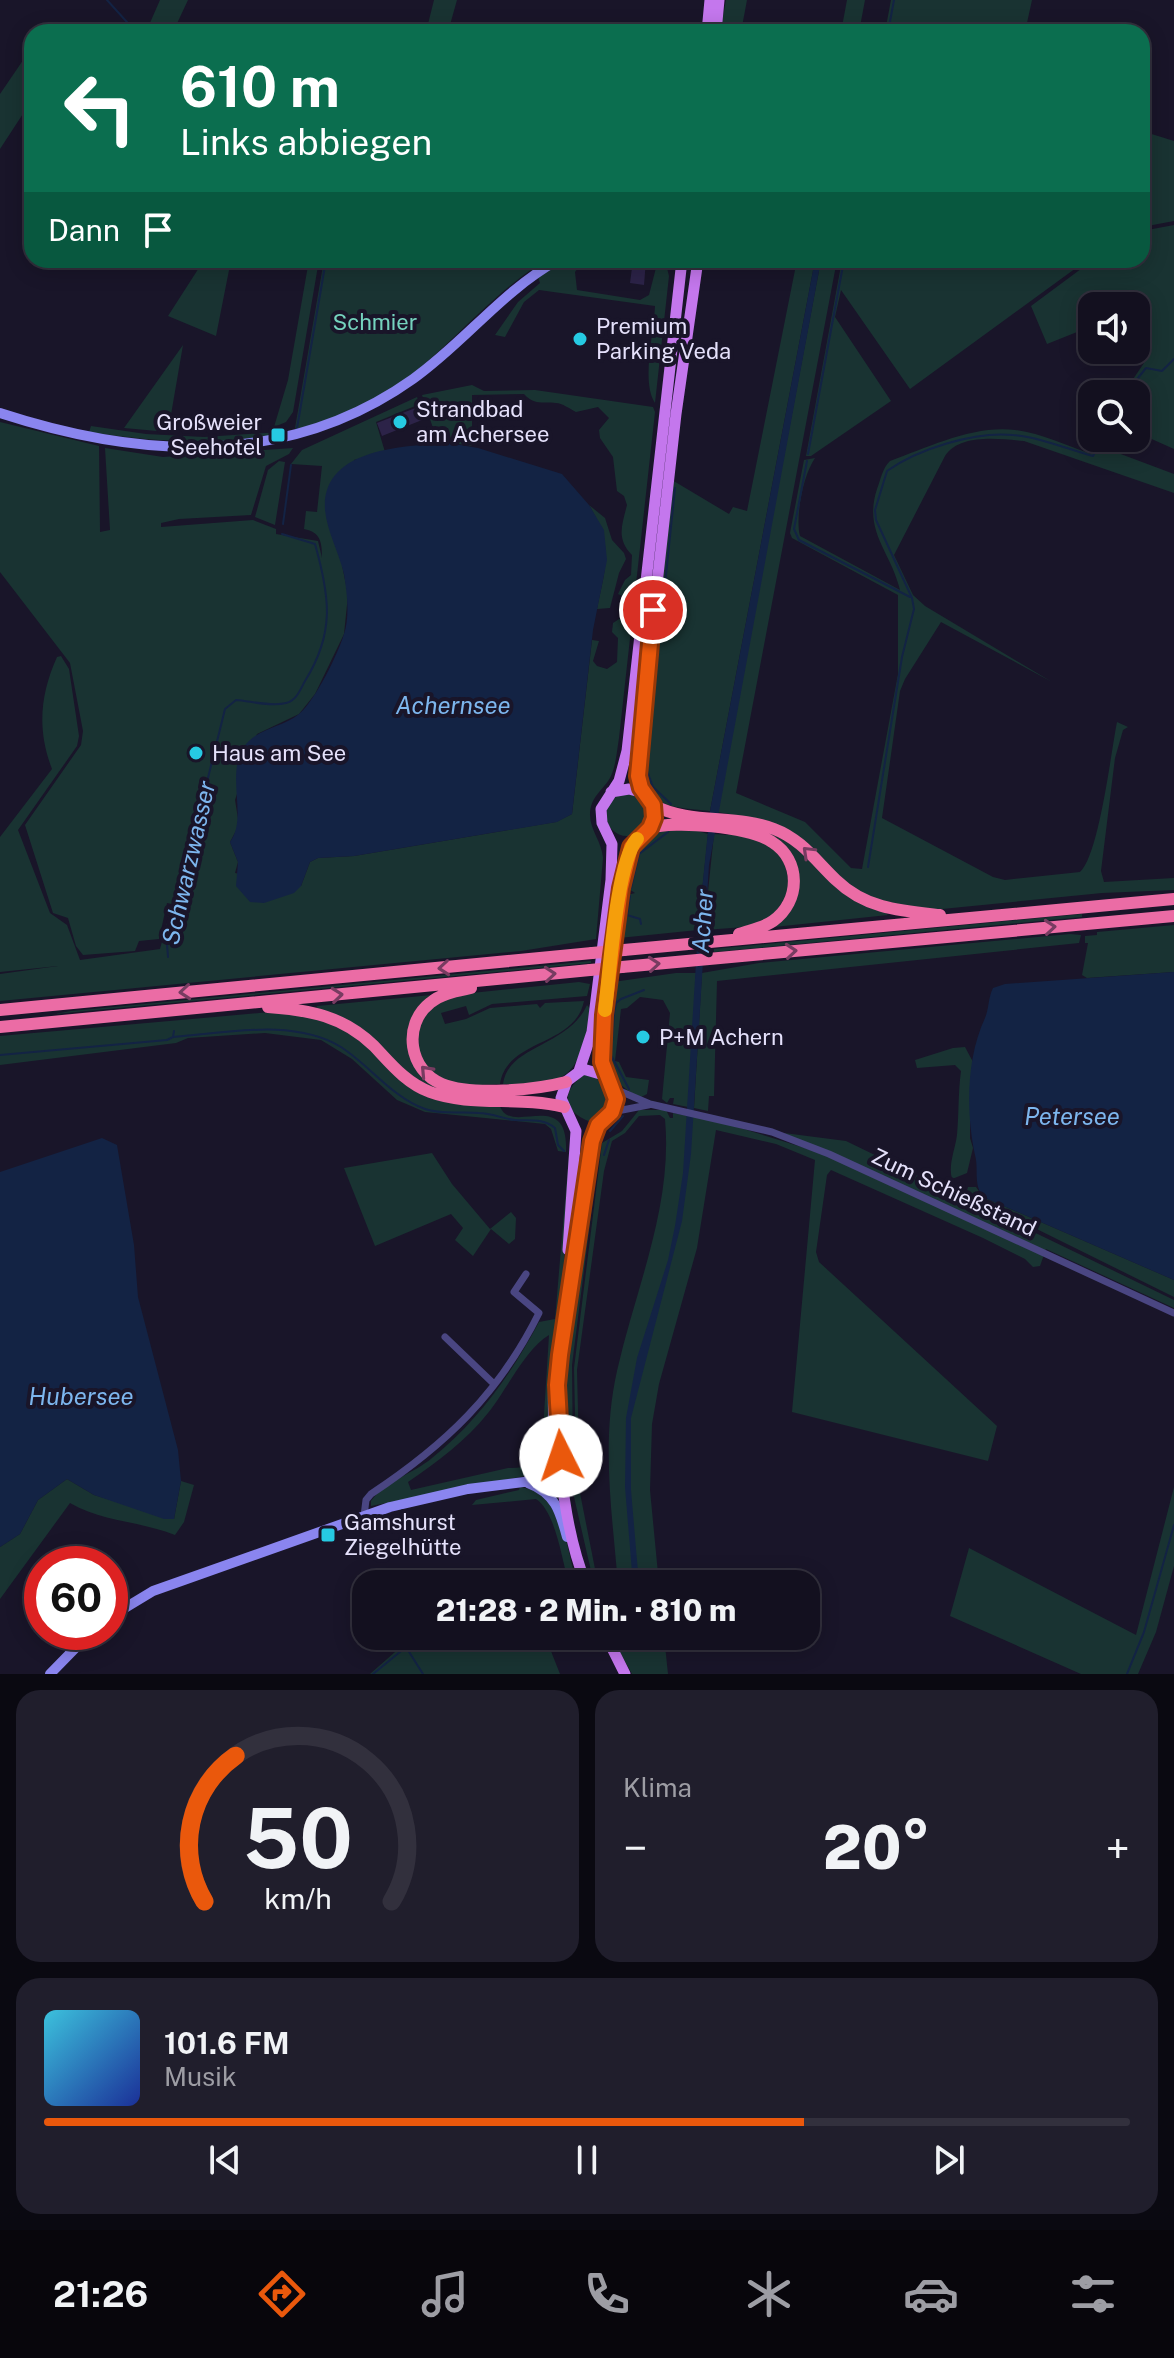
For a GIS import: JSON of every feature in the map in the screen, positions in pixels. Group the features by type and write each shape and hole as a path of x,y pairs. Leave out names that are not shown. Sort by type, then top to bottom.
{"highway":[{"path":"653,805 700,822 766,826 788,835 845,888 877,906 902,912 967,917"},
{"path":"650,828 700,822"},
{"path":"712,942 773,921 787,906 794,882 790,863 776,844 725,825"},
{"path":"0,1010 1174,899"},
{"path":"0,1027 1174,916"},
{"path":"511,978 438,998 419,1014 413,1031 414,1053 419,1066 430,1077 457,1088 564,1107"},
{"path":"232,1005 293,1009 326,1015 358,1033 401,1075 418,1087 451,1098 501,1094 566,1082"}],"main road":[{"path":"708,24 710,0"},
{"path":"717,24 719,0"},
{"path":"579,1071 592,1032 610,893 612,844 600,812 603,801 621,775 628,741 681,268"},
{"path":"573,1120 591,1125 600,1122 612,1112 616,1099 615,1089 602,1062 604,1015 621,888 629,854 636,840 650,828 654,818 653,805 638,782 638,771 676,414 697,268"},
{"path":"611,792 629,789 644,793"},
{"path":"608,833 625,841 636,840"},
{"path":"582,1570 563,1477 557,1385 576,1150 573,1120 564,1107 562,1093 566,1082 579,1071 587,1069 607,1076"},
{"path":"566,1295 589,1152 600,1122"},
{"path":"613,1650 625,1674"}],"street":[{"path":"0,413 103,438 164,446 225,447 287,438 328,426 376,404 414,378 510,291 546,268"},
{"path":"615,1089 650,1104"},
{"path":"612,1112 650,1104"},
{"name":"Zum Schießstand","path":"650,1104 772,1132 829,1154 1174,1313"},
{"path":"364,1516 366,1500 371,1494 442,1443 517,1353 539,1313 514,1292 526,1274"},
{"path":"445,1337 494,1384"},
{"path":"526,1482 540,1473 548,1461 552,1446 552,1389 560,1355"},
{"path":"128,1606 153,1591 364,1516 442,1494 563,1477"},
{"path":"526,1482 541,1487 555,1501 579,1570"},
{"path":"50,1674 73,1650"}],"green space":[{"path":"160,0 188,0 177,24 150,24"},
{"path":"434,0 457,0 450,24 428,24"},
{"path":"726,0 747,0 742,24 722,24"},
{"path":"847,0 865,0 860,24 842,24"},
{"path":"891,0 1032,0 1027,24 886,24"},
{"path":"24,59 24,112 0,149 0,94"},
{"path":"1150,134 1174,141 1174,221 1150,226"},
{"path":"1174,225 1174,449 1150,438 1150,380 1132,380 1143,364 1150,364 1150,292 1078,292 1078,332 1047,344 1031,306 1082,268 1150,268 1150,230"},
{"path":"199,268 229,268 216,336 168,316"},
{"path":"308,268 318,268 293,412 286,422 274,427 288,380"},
{"name":"Schmier","path":"323,268 532,268 425,364 387,393 355,409 297,431 295,428"},
{"path":"554,268 578,268 575,272 577,290 640,300 649,295 656,268 667,268 669,276 655,403 649,370 655,306 539,290 524,302 505,337 495,335 518,302 540,283 538,277"},
{"path":"795,268 813,268 710,811 667,805 651,793 646,783 643,749 672,480 729,514 733,507 747,511"},
{"path":"819,268 835,268 736,793 805,822 851,868 862,869 898,674 898,595 792,538 790,533 804,460 815,458 801,496 800,536 900,590 873,517 877,489 890,461 951,438 999,429 1044,437 1078,449 1078,452 1115,452 1174,474 1174,493 1024,441 970,441 960,444 945,456 894,555 913,595 925,606 1052,682 941,622 900,691 882,818 993,877 1005,880 1080,872 1093,846 1117,722 1128,727 1123,730 1115,758 1101,871 1104,882 1174,878 1174,890 1102,893 942,909 896,908 852,889 804,843 730,814 717,812"},
{"path":"841,268 1076,268 910,389 841,290 835,317 891,401 811,456 806,456"},
{"path":"183,345 168,432 124,428"},
{"path":"472,385 484,391 535,390 653,407 655,412 616,757 611,776 591,808 591,820 603,858 596,939 521,951 0,1001 0,974 58,966 0,972 0,837 52,769 44,740 42,713 47,685 57,657 61,656 69,669 79,736 77,746 18,830 50,913 67,925 80,960 160,949 172,904 167,903 159,939 139,941 135,951 83,955 76,946 68,918 53,913 25,825 81,745 83,731 70,663 0,572 0,422 99,446 100,532 110,530 105,448 163,457 293,448 289,454 266,466 251,515 179,519 161,523 161,527 253,520 276,529 276,534 318,541 322,558 319,539 304,529 306,511 317,512 322,466 291,464 302,450 417,397 420,404 376,422 385,452 354,460 342,565 348,595 344,634 315,694 299,714 257,734 235,800 239,825 230,842 238,862 235,873 301,886 310,862 318,858 354,856 556,822 572,814 592,640 599,641 593,661 597,666 607,669 617,662 618,638 612,632 613,623 627,610 627,598 618,594 631,575 632,555 622,537 627,505 624,496 617,491 613,457 600,438 599,430 609,418 598,407 576,412 558,403 536,402 524,394 472,395 472,446 452,443 448,428 433,428 422,395"},
{"path":"91,426 146,434 204,437 281,432 280,436 256,439 184,441 89,432"},
{"path":"279,461 285,462 275,525 255,517 268,470"},
{"path":"589,505 605,518 612,540 626,559 610,608 597,609 606,556 602,532"},
{"path":"627,794 642,800 648,815 642,830 627,836 612,830 606,815 612,800"},
{"path":"753,828 787,839 888,915 774,927 788,911 791,858"},
{"path":"694,830 708,834 698,930 619,938 624,896 635,893 626,887 635,851 658,831"},
{"path":"729,833 756,839 773,848 784,863 790,890 771,919 745,927 704,930 714,834"},
{"path":"1082,914 1082,917 714,952 714,949"},
{"path":"1174,925 1174,972 1087,978 1082,975 1088,943 1085,943 1085,936 1097,935 1097,932"},
{"path":"1081,935 1079,943 717,981 714,1096 709,1096 708,1111 694,1108 702,973 759,963"},
{"path":"591,963 55,1014 71,1011"},
{"path":"696,973 688,1107 673,1104 674,1098 667,1103 662,1099 670,1013 663,1000 640,997 621,1009 615,1061 619,1062 626,1077 649,1080 647,1094 641,1097 625,1089 609,1064 607,1048 613,982"},
{"path":"579,982 590,984 587,996 492,1004 469,1015 466,1006 441,1013 445,1024 490,1008 537,1004 540,1008 545,1003 584,1001 578,1016 568,1027 515,1058 505,1069 500,1084 448,1083 429,1073 422,1064 416,1032 432,1005 462,994"},
{"path":"432,995 424,1004 412,1058 454,1093 421,1084 316,1009 317,1006"},
{"path":"587,1005 591,1010 581,1050 567,1073 543,1082 503,1084 507,1071 516,1061 567,1030"},
{"path":"271,1012 305,1013 353,1033 399,1078 500,1106 506,1114 515,1117 549,1117 558,1121 564,1132 566,1152 558,1151 551,1129 545,1124 425,1112 397,1100 352,1059 321,1040 265,1033 188,1038 176,1043 0,1065 0,1036"},
{"path":"965,1047 973,1062 970,1138 973,1148 967,1173 952,1179 961,1071 955,1065 917,1068 915,1060"},
{"path":"588,1072 602,1080 610,1097 606,1110 591,1122 573,1112 568,1099 573,1085"},
{"path":"639,1110 666,1110 670,1118 673,1118 673,1113 721,1122 821,1153 784,1133 846,1141 1174,1300 1174,1308 1046,1249 1040,1266 1033,1267 1025,1259 983,1238 831,1170 827,1175 816,1252 819,1262 997,1426 988,1461 792,1412 815,1160 776,1144 716,1130 697,1248 659,1384 652,1424 650,1490 658,1570 617,1570 609,1477 612,1398 658,1215 666,1151 665,1119 660,1115 639,1116 625,1133 612,1141 604,1171 577,1370 579,1453 584,1472 579,1488 595,1570 591,1570 569,1475 576,1468 581,1475 576,1461 574,1368 602,1143 622,1131"},
{"path":"572,1152 562,1289 551,1366 549,1445 533,1472 525,1476 371,1506 371,1501 384,1488 424,1464 449,1444 505,1378 539,1322 555,1319 569,1154","holes":["549,1335 542,1447 534,1461 520,1467 411,1490 408,1482 470,1433 495,1404 532,1350"]},
{"path":"432,1153 452,1184 490,1229 511,1212 516,1218 515,1239 509,1244 491,1229 473,1256 455,1240 463,1228 451,1214 375,1246 344,1168"},
{"path":"595,1155 598,1160 572,1365 573,1461 569,1468 564,1416 565,1351"},
{"path":"968,1187 976,1187 983,1197 1174,1280 1174,1297 966,1194"},
{"path":"67,1479 94,1495 174,1519 181,1481 194,1485 184,1522 175,1535 95,1514 70,1503 39,1546 24,1546 24,1566 0,1599 0,1547 20,1534 38,1500"},
{"path":"520,1487 532,1490 549,1499 563,1528 574,1570 565,1570 549,1515 536,1499 472,1505 476,1500 519,1490"},
{"path":"1174,1487 1174,1566 1156,1632 1138,1674 1081,1674 950,1616 969,1548 1136,1635"},
{"path":"397,1650 551,1650 560,1674 370,1674"},
{"path":"619,1650 665,1650 668,1674 632,1674"}],"water":[{"name":"Acher","path":"813,268 820,268 709,865 691,1154 682,1221 631,1418 631,1490 638,1570 632,1570 625,1487 626,1418 637,1358 668,1260 683,1173 698,930 710,811"},
{"name":"Achernsee","path":"448,443 478,448 562,474 589,505 604,530 607,560 593,630 572,814 557,822 354,856 318,858 310,862 301,886 294,893 264,903 250,902 236,886 238,862 230,842 237,821 238,759 248,741 292,719 305,708 331,665 346,627 345,581 326,518 327,489 336,474 368,454"},
{"name":"Petersee","path":"1174,972 1174,1280 983,1197 977,1182 969,1104 974,1051 993,988 1005,984"},
{"name":"Hubersee","path":"102,1138 117,1145 134,1245 138,1297 178,1450 181,1481 174,1519 164,1519 94,1495 67,1479 38,1500 20,1534 0,1547 0,1172"}],"building":[{"path":"632,268 645,268 644,285 630,283"},
{"name":"Strandbad am Achersee","path":"418,407 422,420 382,436 377,423"}],"waterway":[{"name":"Schwarzwasser","path":"107,0 129,24"},
{"path":"890,24 894,0"},
{"name":"Schwarzwasser","path":"297,428 325,268"},
{"path":"808,454 843,268"},
{"path":"1136,380 1146,368 1162,371 1174,359"},
{"path":"868,867 902,657 914,609 912,598 876,520 875,510 887,471 947,443 998,434 1023,436 1078,452"},
{"path":"1080,452 1093,456 1095,452"},
{"path":"807,461 794,529 799,540 910,597"},
{"name":"Schwarzwasser","path":"283,524 291,465"},
{"path":"671,804 653,787 646,768 675,488"},
{"name":"Schwarzwasser","path":"168,957 167,944 225,709 236,700 274,704 293,700 315,664 321,647 327,614 324,581 315,544 282,534"},
{"path":"631,888 639,854 668,832"},
{"path":"630,896 627,915 640,919 641,924"},
{"path":"629,1089 611,1055 614,1013 616,1003 621,999 644,990"},
{"path":"173,1037 281,1030 322,1038 351,1054 413,1104 438,1112 484,1113 546,1123 555,1128 558,1145 564,1151"},
{"name":"Schwarzwasser","path":"0,1055 167,1040 173,1037 174,1031"},
{"path":"610,1131 623,1116"},
{"path":"604,1155 609,1140"},
{"path":"1127,1674 1144,1632 1174,1525"},
{"path":"373,1674 406,1647 423,1674"}],"slow traffic":[{"path":"605,1010 621,888 630,850 637,839"}],"place":[{"name":"Premium Parking Veda","path":"580,339"},
{"name":"Strandbad am Achersee","path":"400,422"},
{"name":"Großweier Seehotel","path":"278,435"},
{"name":"Haus am See","path":"196,753"},
{"name":"P+M Achern","path":"643,1037"},
{"name":"Gamshurst Ziegelhütte","path":"328,1535"}],"route":[{"path":"561,1456 557,1385 566,1295 593,1135 600,1122 612,1112 616,1099 616,1092 602,1062 604,1015 621,888 631,847 650,828 654,818 653,805 638,782 653,610"}]}
